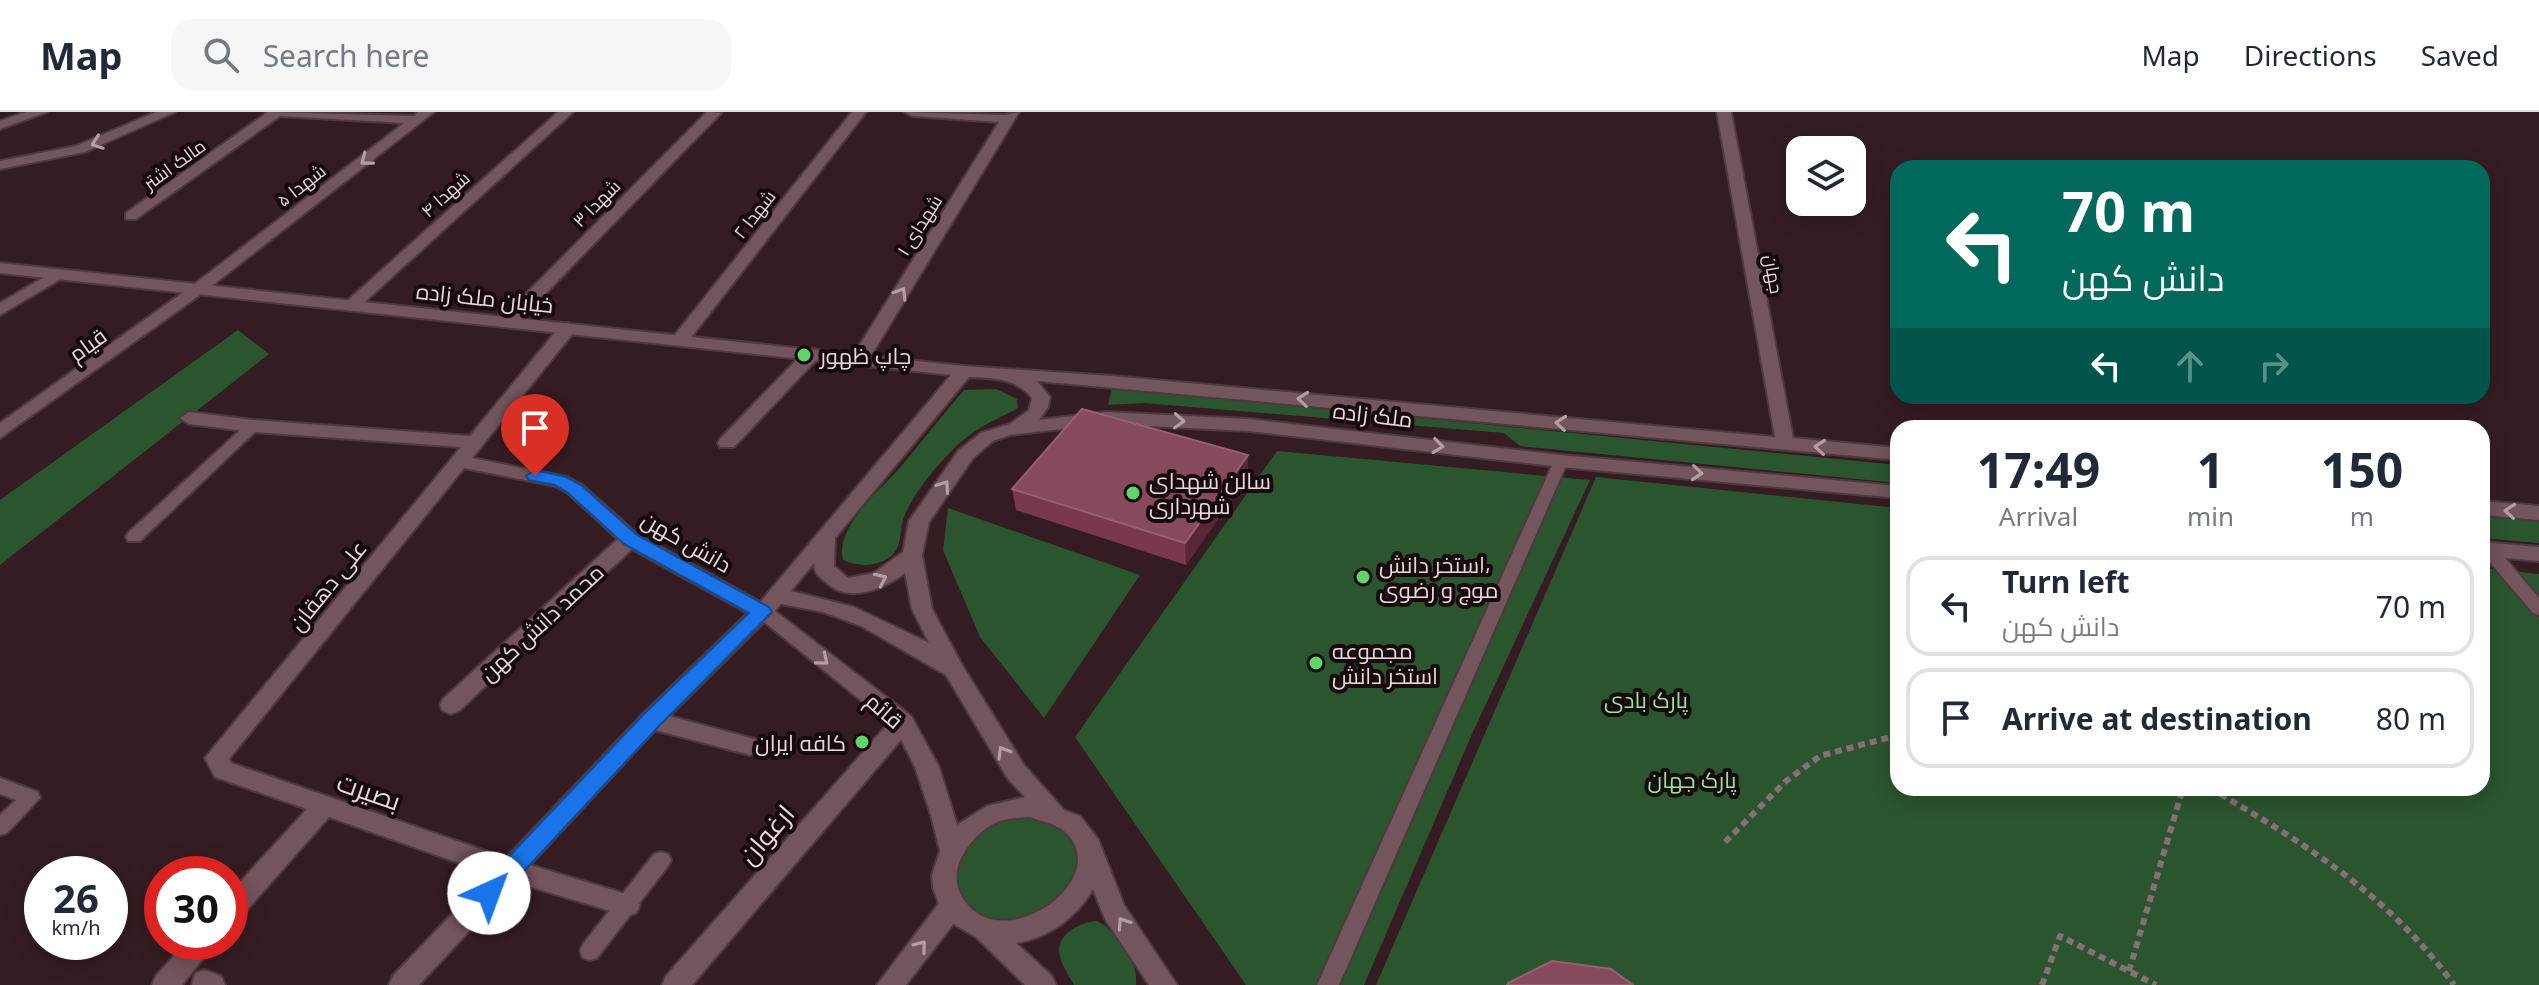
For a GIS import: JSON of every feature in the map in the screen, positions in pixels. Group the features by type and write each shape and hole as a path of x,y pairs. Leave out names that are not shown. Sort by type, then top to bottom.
{"street":[{"path":"0,125 40,112"},
{"path":"0,165 80,149 168,112"},
{"name":"مالک اشتر","path":"131,216 276,112 422,116"},
{"name":"شهدا ۴","path":"352,305 566,112"},
{"path":"711,112 723,112"},
{"name":"شهدا ۳","path":"508,322 711,112"},
{"name":"شهدا ۲","path":"680,340 859,112"},
{"path":"912,112 1010,115"},
{"name":"جهان","path":"1724,112 1785,443"},
{"name":"شهدای ۱","path":"860,359 1010,115"},
{"name":"شهدا ۵","path":"198,289 422,116"},
{"name":"خیابان ملک زاده","path":"0,268 964,371"},
{"path":"0,310 58,274"},
{"name":"قیام","path":"0,432 198,289"},
{"name":"علی دهقان","path":"217,758 568,328"},
{"path":"727,443 812,354"},
{"path":"402,985 651,720 770,604 964,371"},
{"name":"ملک زاده","path":"964,371 1112,381 1890,453"},
{"path":"1003,374 1031,385 1041,397 1041,407 1035,416 1007,430"},
{"path":"1106,418 1095,408 1096,395 1112,381"},
{"path":"189,418 253,426 474,442"},
{"name":"ملک زاده","path":"912,555 919,521 966,454 987,437 1007,430 1106,418 1249,425 1561,461 1890,491"},
{"name":"دانش کهن","path":"459,461 560,481 575,489 630,539 770,604"},
{"path":"2490,509 2539,513"},
{"path":"825,538 824,569 844,586 867,586 889,577 912,555"},
{"name":"محمد دانش کهن","path":"451,705 630,539"},
{"path":"2490,549 2539,554"},
{"path":"912,555 922,609 954,670 1016,772 1053,811 1072,822 1085,837 1114,911 1164,985"},
{"path":"770,604 831,605 862,616 907,638 954,670"},
{"name":"قائم","path":"770,604 903,722 916,742 938,792 951,849"},
{"path":"651,720 750,746"},
{"name":"ارغوان","path":"675,985 903,722"},
{"name":"بصیرت","path":"217,758 223,770 510,870 627,905"},
{"path":"248,891 325,805"},
{"path":"1043,985 986,931 965,921 952,906 944,888 944,868 951,849 966,831 985,817 1008,809 1031,807 1053,811"},
{"path":"986,931 1011,934 1037,928 1060,917 1078,899 1089,878 1092,856"},
{"path":"890,985 952,906"},
{"path":"165,985 187,960"}],"lane":[{"path":"134,537 253,426"},
{"path":"1328,985 1561,461"},
{"path":"2490,555 2539,609"},
{"path":"0,786 31,798 0,827"},
{"path":"590,951 661,860"}],"path":[{"path":"1725,842 1786,781 1820,756 1890,737"},
{"path":"2129,971 2181,796"},
{"path":"2224,796 2308,846 2386,905 2454,985"},
{"path":"2042,985 2060,936 2156,985"}],"green space":[{"path":"238,330 269,354 0,565 0,500"},
{"path":"1112,388 1890,464 1890,482 1520,446 1504,433 1144,403 1108,405"},
{"path":"996,389 1017,399 1018,408 974,432 934,470 909,506 894,553 873,564 861,565 843,560 842,547 853,520 964,390"},
{"name":"مجموعه استخر دانش","path":"1277,451 1590,480 1472,734 1364,985 1246,985 1075,737"},
{"name":"پارک جهان","path":"1596,477 1890,507 1890,796 2490,796 2490,569 2539,574 2539,985 1376,985"},
{"path":"948,508 1140,575 1044,718 980,637 943,550"},
{"path":"2490,517 2539,521 2539,543 2490,539"},
{"path":"1044,815 1076,835 1085,869 1046,919 979,922 953,894 955,856 966,839 1002,816"},
{"path":"1097,921 1105,925 1125,948 1134,967 1136,985 1074,985 1061,960 1061,942 1076,927"}],"building":[{"name":"سالن شهدای شهرداری","path":"1082,409 1248,455 1185,543 1012,489"},
{"path":"1552,961 1611,969 1633,985 1507,985"}],"place":[{"name":"چاپ ظهور","path":"804,355"},
{"name":"سالن شهدای شهرداری","path":"1133,493"},
{"name":"استخر دانش، موج و رضوی","path":"1363,577"},
{"name":"مجموعه استخر دانش","path":"1316,663"},
{"name":"کافه ایران","path":"862,742"}],"route":[{"path":"489,893 651,720 762,612 630,539 575,489 560,481 535,476"}],"park label":[{"name":"پارک بادی","path":"1646,699"}]}
